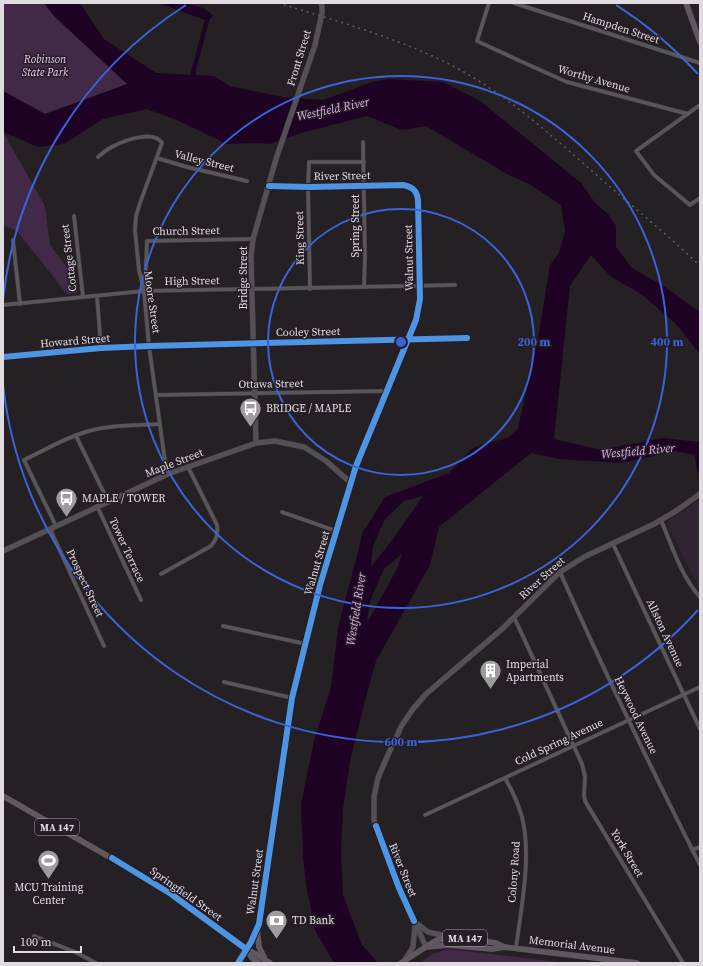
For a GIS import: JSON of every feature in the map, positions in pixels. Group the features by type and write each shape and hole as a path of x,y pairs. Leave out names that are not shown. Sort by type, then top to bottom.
{"main road":[{"name":"Front Street","path":"290,118 321,21 323,8 321,3"},
{"path":"684,3 698,33 700,42"},
{"name":"Bridge Street","path":"256,443 251,257 253,239 276,159 290,118"},
{"name":"River Street","path":"269,186 405,186 415,190"},
{"name":"Walnut Street","path":"238,963 257,928 292,698 322,578 356,466 419,312 420,285 418,200 415,190"},
{"name":"Maple Street","path":"3,550 168,474 256,443 275,441 304,447 326,461 351,483"},
{"name":"River Street","path":"426,947 399,888 376,826 374,814 374,797 381,771 399,730 417,704 440,681 514,618 560,572 584,557 661,520 700,494"},
{"name":"Springfield Street","path":"3,796 146,878 171,894 246,949 268,962"},
{"path":"403,962 413,947 415,923 428,932 463,938"},
{"path":"257,928 259,947 268,962"},
{"name":"Memorial Avenue","path":"403,962 435,941 442,939 463,938 496,943 504,947"},
{"name":"Memorial Avenue","path":"426,947 448,944 492,949 504,947 637,963"},
{"name":"Springfield Street","path":"246,949 252,958 259,963"}],"street":[{"name":"Worthy Avenue","path":"489,3 477,41 567,82 688,114"},
{"name":"Hampden Street","path":"514,3 700,63"},
{"path":"700,105 636,151 654,175 690,205 700,198"},
{"name":"Moore Street","path":"98,156 112,146 135,139 149,137 158,139 162,143 140,203 135,222 139,270 144,291 149,346 168,474"},
{"name":"Spring Street","path":"363,142 365,257 364,287"},
{"name":"Valley Street","path":"157,158 187,167 247,181"},
{"name":"King Street","path":"310,289 308,162 364,162"},
{"name":"Cottage Street","path":"74,216 83,297"},
{"name":"Church Street","path":"144,291 147,241 253,239"},
{"path":"13,240 20,304"},
{"name":"High Street","path":"3,305 144,291 310,289 455,284"},
{"path":"98,296 101,348"},
{"name":"Cooley Street","path":"149,346 467,338"},
{"name":"Howard Street","path":"3,357 101,348 149,346"},
{"name":"Ottawa Street","path":"156,395 387,391"},
{"path":"56,526 24,460 76,436 98,429 160,424"},
{"path":"76,436 108,501"},
{"path":"161,574 211,546 216,540 218,533 217,525 188,467"},
{"name":"Tower Terrace","path":"97,506 141,600"},
{"path":"282,512 336,531"},
{"path":"661,520 684,573 700,597"},
{"name":"Prospect Street","path":"50,529 104,646"},
{"name":"Allston Avenue","path":"613,544 700,729"},
{"name":"Heywood Avenue","path":"560,572 629,720 700,865"},
{"name":"York Street","path":"514,618 574,746 585,774 584,795 587,804 682,963"},
{"path":"223,626 306,644"},
{"path":"224,682 292,698"},
{"name":"Cold Spring Avenue","path":"425,815 700,687"},
{"name":"Colony Road","path":"505,778 520,809 524,824 526,842 526,864 516,948"},
{"path":"692,850 700,847"},
{"path":"34,936 75,952 96,963"}],"shaded area":[{"path":"700,500 700,590 668,525 668,521"}],"green space":[{"name":"Robinson State Park","path":"3,3 44,3 54,16 128,84 45,114 3,91"},
{"path":"3,132 45,206 50,245 74,277 77,293 67,294 17,231 3,225"},
{"path":"448,949 567,963 419,963 433,954"}],"water":[{"name":"Westfield River","path":"44,3 80,3 104,39 156,73 214,76 230,86 283,97 323,100 372,82 388,79 443,82 479,100 581,183 596,204 608,214 616,226 616,247 632,268 665,287 700,312 700,354 675,323 641,294 610,276 591,255 570,286 554,439 601,450 663,438 700,442 700,471 697,473 695,455 675,451 622,463 559,459 531,453 439,527 430,565 376,661 350,761 343,809 341,849 343,895 362,945 378,963 334,963 315,930 306,884 303,857 301,804 314,741 331,687 338,628 363,532 385,497 449,473 473,448 509,437 518,428 538,339 550,265 559,253 565,231 561,205 531,185 507,174 426,126 402,130 367,116 301,133 270,144 227,144 179,121 147,109 103,119 64,144 38,147 3,132 3,91 45,114 127,84 54,16","holes":["423,496 393,539 371,567 373,546 385,519 404,501","402,554 397,569 367,623 370,601 384,569"]},
{"path":"158,3 188,4 202,8 213,16 208,21"}],"waterway":[{"path":"196,80 193,73 207,20 205,15"}],"railway":[{"path":"278,3 344,23 409,46 472,76 529,117 663,232 700,266"}],"cycle path":[{"path":"238,963 251,942 259,924 292,698 320,585 356,466 416,320 420,299 418,200 417,194 412,188 403,185 310,187 269,186"},
{"path":"3,357 101,348 149,346 467,338"},
{"path":"376,826 399,888 414,921"},
{"path":"112,858 171,894 246,949"}],"place":[{"name":"BRIDGE / MAPLE","path":"251,428"},
{"name":"MAPLE / TOWER","path":"66,518"},
{"name":"Imperial Apartments","path":"490,690"},
{"name":"MCU Training Center","path":"49,880"},
{"name":"TD Bank","path":"276,940"}]}
